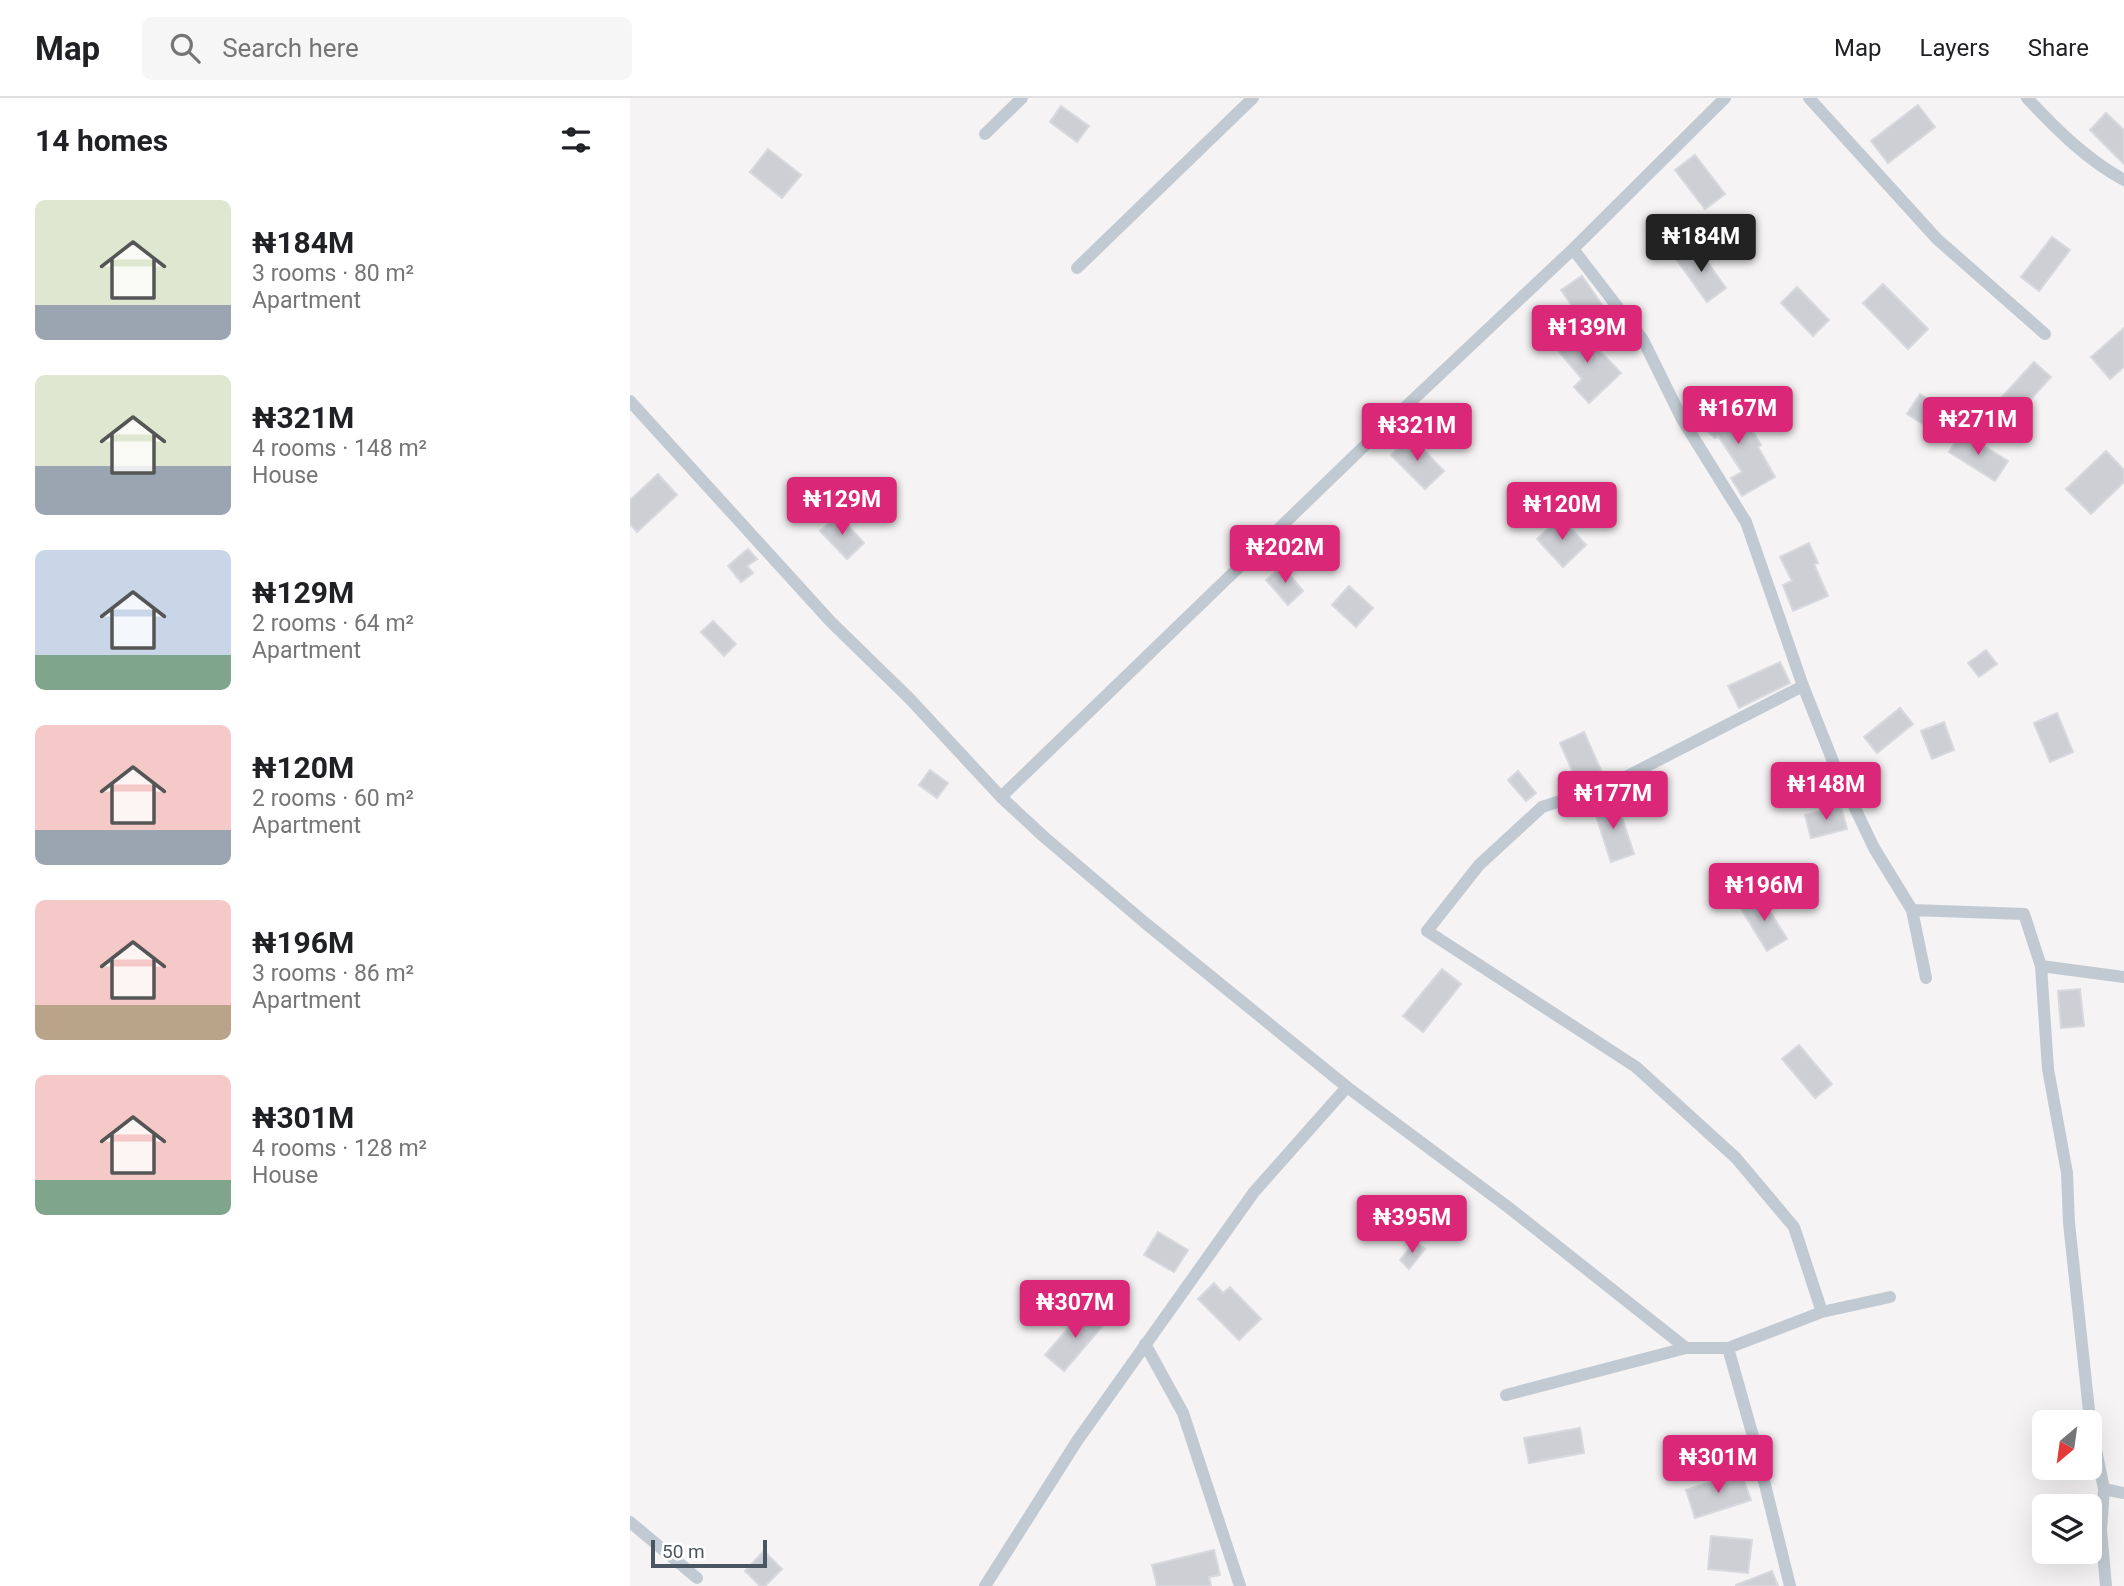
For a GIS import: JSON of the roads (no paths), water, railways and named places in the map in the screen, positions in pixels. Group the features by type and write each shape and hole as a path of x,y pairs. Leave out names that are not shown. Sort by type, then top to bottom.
{"street":[{"path":"985,134 1022,98"},
{"path":"1077,268 1253,98"},
{"path":"1001,797 1383,428 1573,249 1725,98"},
{"path":"1810,98 1937,239 2045,334"},
{"path":"2027,98 2067,140 2104,169 2124,180"},
{"path":"1573,249 1643,340 1682,419 1746,522 1803,686 1834,764 1874,848 1912,910 1926,978"},
{"path":"630,401 831,622 909,698 1001,797 1144,922 1347,1087 1508,1207 1686,1348"},
{"path":"1803,686 1610,785 1542,807 1479,865 1427,931 1636,1067 1736,1158 1794,1227 1822,1312"},
{"path":"1912,910 2024,914 2041,966 2048,1069 2067,1173 2090,1420 2104,1489 2101,1530 2106,1586"},
{"path":"2041,966 2124,977"},
{"path":"985,1586 1077,1441 1254,1192 1347,1087"},
{"path":"1506,1395 1686,1348 1728,1348 1822,1312 1890,1297"},
{"path":"1145,1345 1183,1413 1240,1586"},
{"path":"1728,1348 1790,1586"},
{"path":"2104,1489 2124,1493"},
{"path":"630,1522 697,1577"}]}
